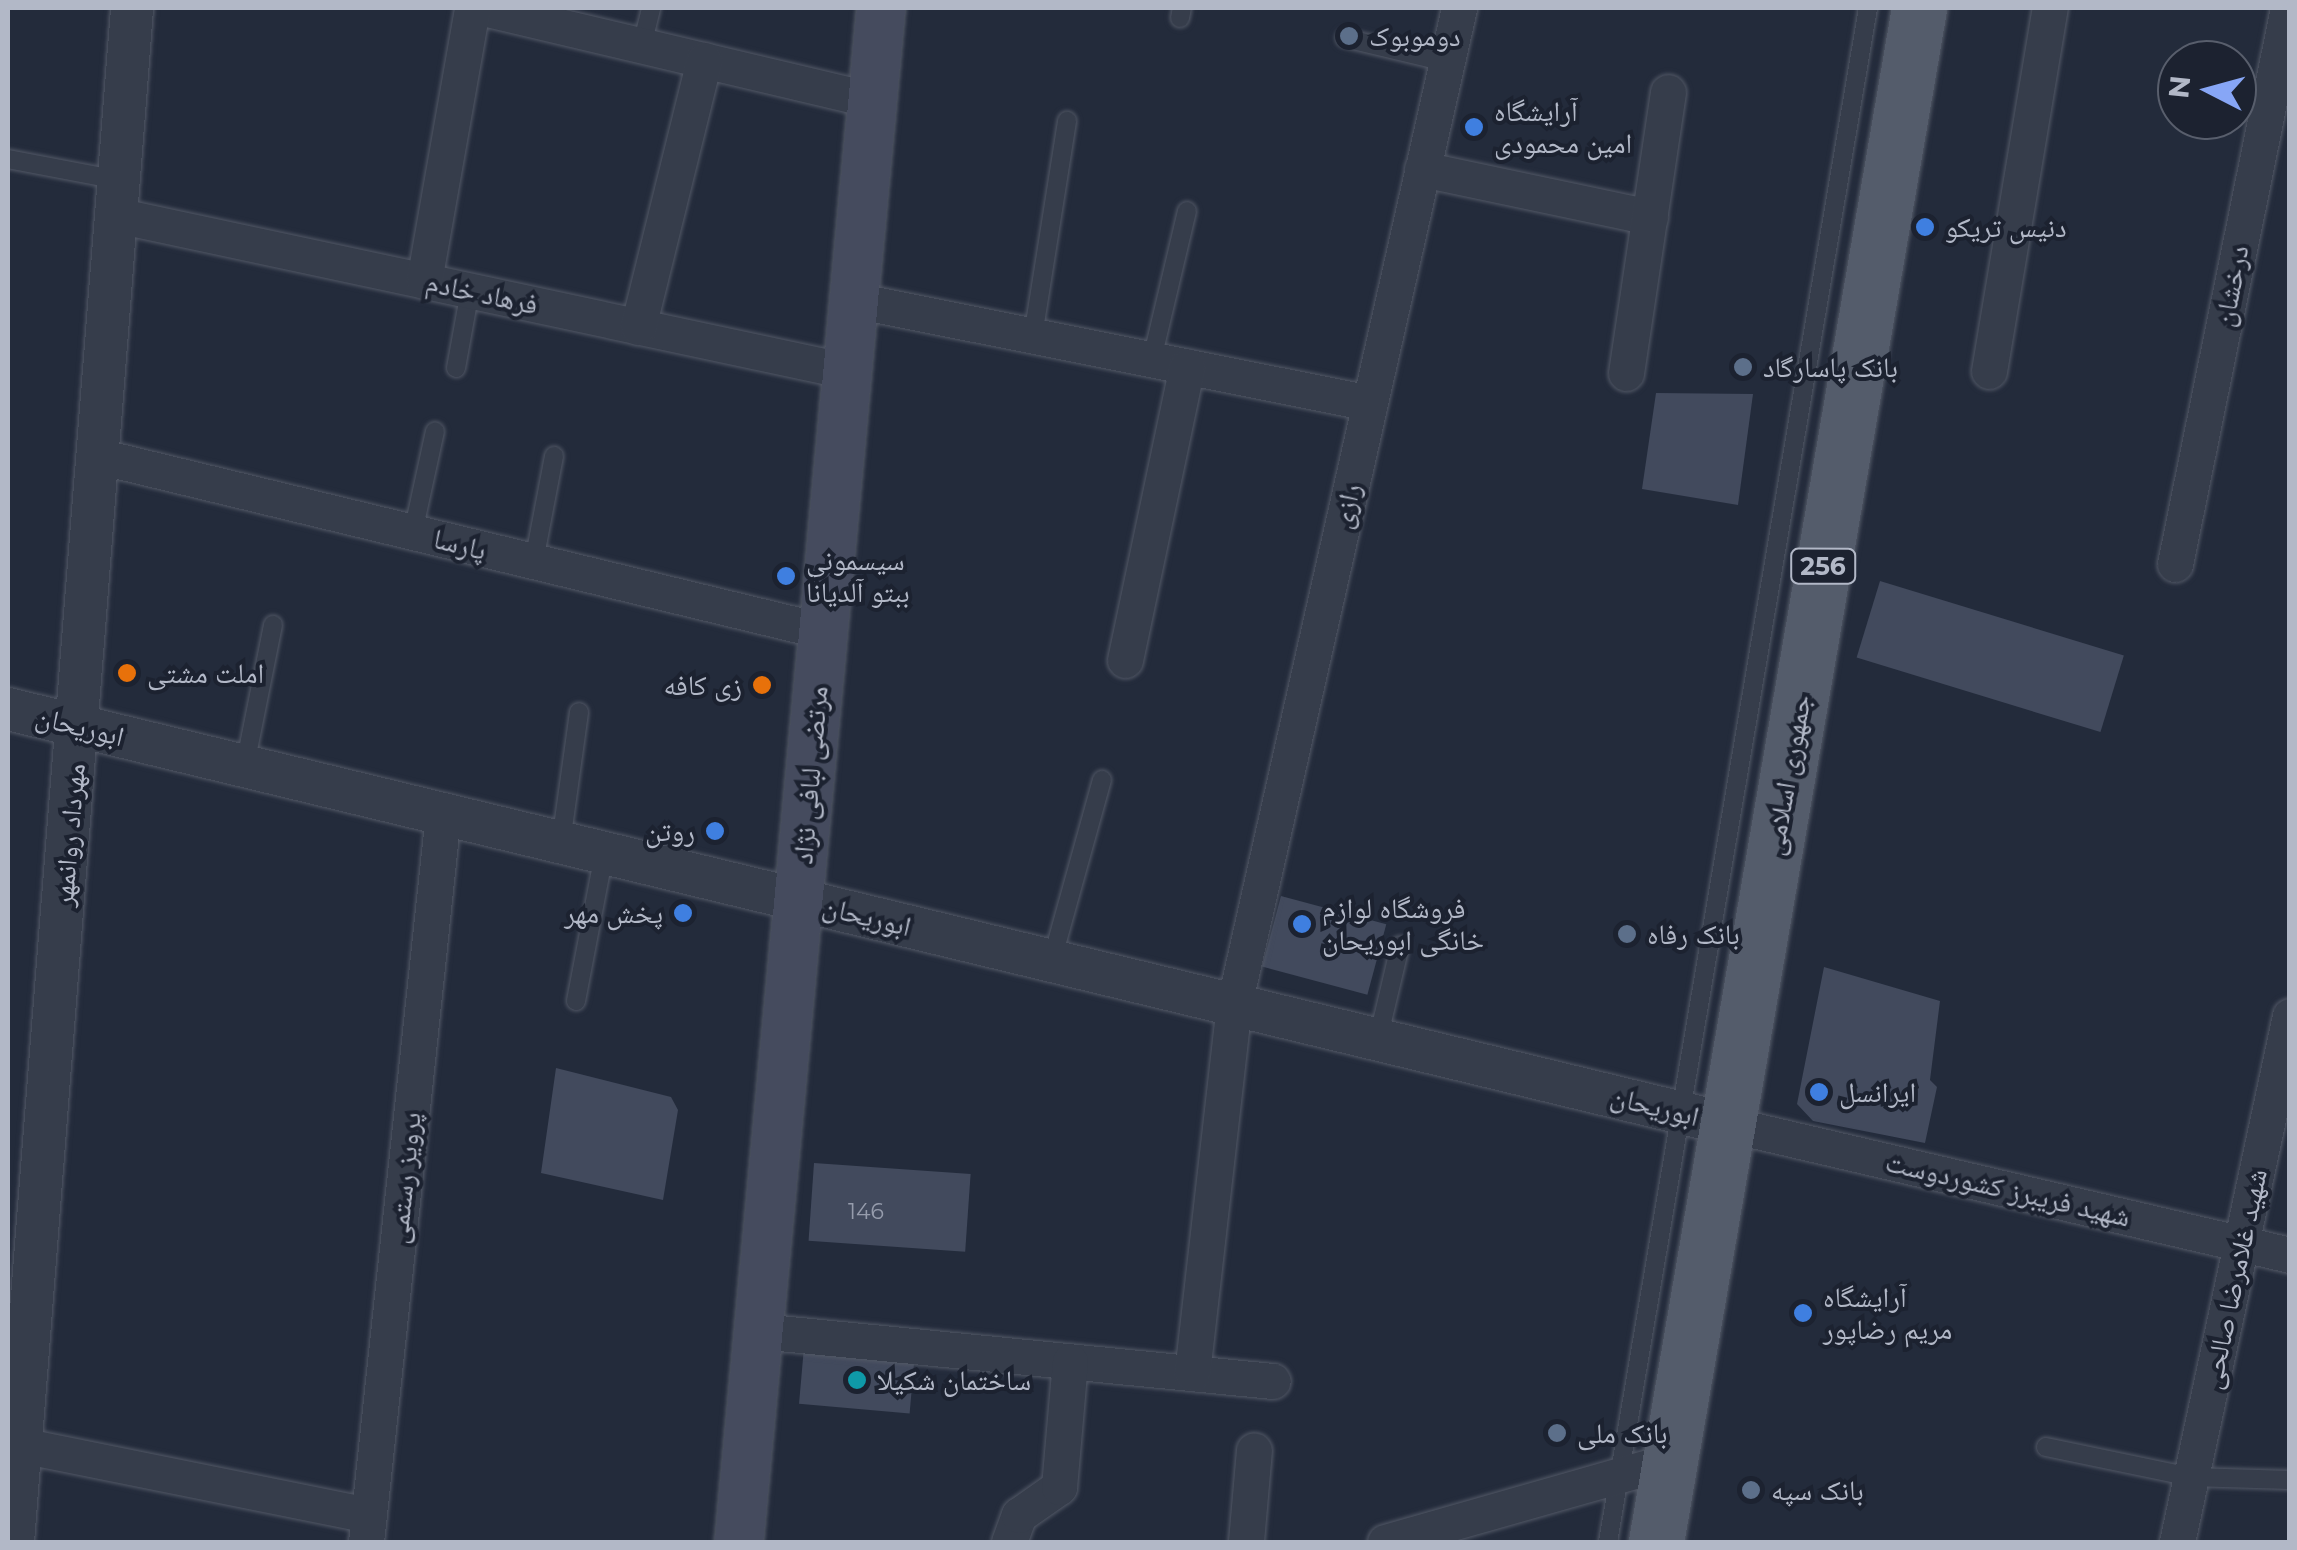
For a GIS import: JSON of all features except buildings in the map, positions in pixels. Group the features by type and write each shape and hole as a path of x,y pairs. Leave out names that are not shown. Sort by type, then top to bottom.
{"main road":[{"name":"مرتضی لبافی نژاد","path":"739,1542 881,8"},
{"name":"جمهوری اسلامی","path":"1656,1542 1645,1467 1705,1118 1920,8"}],"street":[{"name":"مهرداد روانمهر","path":"13,1542 132,8"},
{"path":"424,281 472,8"},
{"path":"483,8 872,100"},
{"name":"رازی","path":"1192,1374 1234,1005 1459,8"},
{"path":"1989,371 2050,8"},
{"name":"درخشان","path":"2175,564 2288,8"},
{"path":"638,326 704,60"},
{"path":"1626,373 1668,92"},
{"path":"1422,169 1650,216"},
{"name":"فرهاد خادم","path":"118,197 424,281 847,371"},
{"path":"854,300 1370,403"},
{"path":"1125,660 1187,366"},
{"name":"پارسا","path":"98,456 823,631"},
{"name":"ابوریحان","path":"8,709 1705,1118"},
{"name":"پرویز رستمی","path":"367,1529 443,814"},
{"name":"شهید غلامرضا صالحی","path":"2177,1542 2289,1020"},
{"name":"شهید فریبرز کشوردوست","path":"1705,1118 2290,1254"},
{"path":"759,1331 1273,1382"},
{"path":"1009,1542 1019,1515 1059,1486 1070,1361"},
{"path":"21,1445 367,1529"},
{"path":"1254,1450 1255,1542"},
{"path":"1384,1542 1645,1467"}],"lane":[{"path":"642,46 651,8"},
{"path":"1705,1118 1868,8"},
{"path":"1345,38 1446,62"},
{"path":"1033,336 1067,121"},
{"path":"8,159 118,197"},
{"path":"1152,360 1188,211"},
{"path":"456,368 470,291"},
{"path":"413,532 435,431"},
{"path":"534,561 554,456"},
{"path":"245,766 273,626"},
{"path":"560,842 579,712"},
{"path":"1052,961 1102,780"},
{"path":"576,1001 604,853"},
{"path":"1378,1040 1400,946"},
{"path":"2046,1447 2191,1477 2290,1480"},
{"path":"1608,1542 1645,1467"}],"place":[{"name":"دوموبوک","path":"1349,36"},
{"name":"آرایشگاه امین محمودی","path":"1474,127"},
{"name":"دنیس تریکو","path":"1925,227"},
{"name":"بانک پاسارگاد","path":"1743,367"},
{"name":"سیسمونی ببتو آلدیانا","path":"786,576"},
{"name":"املت مشتی","path":"127,673"},
{"name":"زی کافه","path":"762,685"},
{"name":"روتن","path":"715,831"},
{"name":"پخش مهر","path":"683,913"},
{"name":"فروشگاه لوازم خانگی ابوریحان","path":"1302,924"},
{"name":"بانک رفاه","path":"1627,934"},
{"name":"ایرانسل","path":"1819,1092"},
{"name":"آرایشگاه مریم رضاپور","path":"1803,1313"},
{"name":"ساختمان شکیلا","path":"857,1380"},
{"name":"بانک ملی","path":"1557,1433"},
{"name":"بانک سپه","path":"1751,1490"}]}
